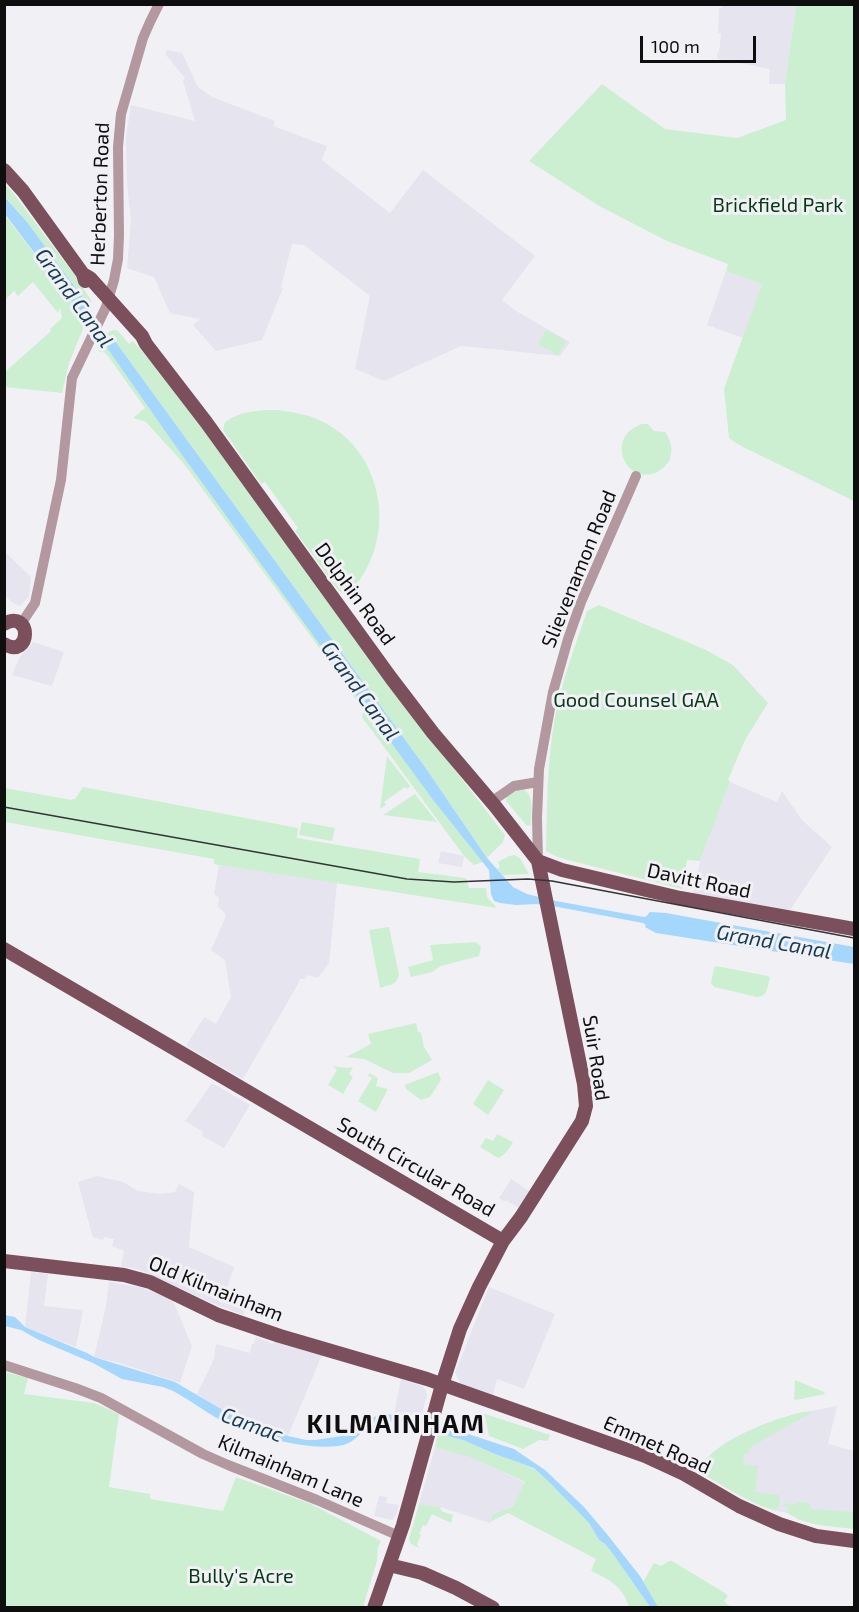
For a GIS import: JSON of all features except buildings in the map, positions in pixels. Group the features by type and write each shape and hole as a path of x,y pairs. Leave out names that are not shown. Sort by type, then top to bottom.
{"main road":[{"name":"Dolphin Road","path":"4,170 23,191 105,308 142,336 391,678 538,861"},
{"path":"4,624 14,621 21,624 26,632 24,640 18,646 7,645 4,660"},
{"name":"Suir Road","path":"503,1241 521,1217 577,1128 584,1116 586,1106 585,1084 538,861"},
{"name":"Davitt Road","path":"538,861 562,870 680,898 855,929"},
{"name":"South Circular Road","path":"4,949 503,1241 460,1329 399,1536 374,1608"},
{"name":"Old Kilmainham","path":"4,1262 135,1277 229,1319 299,1342 427,1378 442,1385"},
{"name":"Emmet Road","path":"442,1385 645,1456 684,1474 739,1506 779,1524 816,1536 855,1541"},
{"path":"389,1565 422,1573 493,1608"}],"street":[{"name":"Herberton Road","path":"21,624 35,603 61,480 72,378 105,308 118,259 120,201 118,147 121,114 143,38 159,4"},
{"name":"Slievenamon Road","path":"538,861 538,782 547,720 568,639 585,592 636,476"},
{"path":"492,802 514,786 538,782"},
{"name":"Kilmainham Lane","path":"4,1365 100,1398 228,1466 317,1500 399,1536"}],"shaded area":[{"path":"723,5 796,5 785,84 769,84 770,69 718,59 721,33 718,33 719,8"},
{"path":"167,50 182,53 198,87 212,97 275,121 273,126 327,146 322,160 390,213 423,170 535,256 502,300 516,311 570,342 560,356 461,346 384,381 355,369 370,296 304,245 292,244 281,287 283,288 262,340 216,351 193,325 200,319 170,313 154,277 127,268 131,221 126,137 131,105 195,121 183,81 185,78 165,54"},
{"path":"726,271 762,284 743,338 707,325"},
{"path":"5,552 31,577 29,597 20,606 5,595"},
{"path":"33,642 64,652 52,686 12,675 19,658"},
{"path":"730,782 777,802 782,791 802,820 832,847 788,913 693,893 700,861"},
{"path":"441,851 464,856 462,867 438,863"},
{"path":"219,865 337,883 329,963 318,978 308,975 305,979 300,979 243,1079 186,1046 204,1017 216,1024 231,997 225,960 211,950 226,916 218,907 219,898 214,894"},
{"path":"212,1083 250,1105 224,1148 202,1136 203,1132 185,1121"},
{"path":"97,1176 123,1182 138,1191 161,1194 175,1192 179,1184 194,1192 189,1247 234,1267 225,1294 249,1303 243,1315 150,1274 133,1268 121,1267 124,1251 112,1246 114,1239 104,1237 103,1240 94,1238 92,1235 78,1182"},
{"path":"511,1179 529,1191 519,1208 499,1198"},
{"path":"31,1272 48,1274 44,1306 83,1310 76,1347 25,1327"},
{"path":"109,1282 139,1287 169,1298 174,1303 192,1346 180,1383 94,1357"},
{"path":"489,1287 555,1314 524,1389 497,1379 493,1395 461,1384 455,1373"},
{"path":"256,1337 273,1344 274,1342 322,1355 288,1436 243,1422 223,1412 197,1394 214,1359 216,1344 250,1353"},
{"path":"401,1379 422,1386 426,1391 421,1418 394,1414"},
{"path":"837,1406 828,1444 854,1451 854,1529 813,1523 772,1510 700,1472 700,1465 712,1453 740,1435 795,1414"},
{"path":"435,1447 471,1456 525,1483 508,1513 490,1523 443,1508 419,1504"},
{"path":"379,1496 387,1497 386,1503 399,1505 392,1520 374,1516"}],"green space":[{"name":"Brickfield Park","path":"796,5 854,5 854,501 729,438 724,389 762,284 726,271 728,264 667,241 601,207 529,161 602,84 665,129 737,138 786,120 785,84"},
{"path":"4,183 76,277 91,300 91,304 86,306 84,299 5,196"},
{"path":"4,214 87,319 69,363 62,393 5,387 5,372 51,331 50,329 62,318 60,308 58,313 33,282 18,296 14,291 5,300"},
{"path":"114,330 118,331 129,344 133,341 165,378 435,744 505,835 503,842 487,858 425,767 115,341 105,336"},
{"path":"546,330 566,341 558,355 538,344"},
{"path":"103,341 174,444 433,800 483,862 474,865 464,856 362,717 364,709 184,464 146,422 133,418 145,408 110,359 105,353 98,351"},
{"path":"277,410 310,417 338,431 353,445 364,460 372,478 378,496 380,516 378,535 365,571 354,587 343,594 295,531 298,528 265,482 261,484 223,430 225,422 237,415"},
{"path":"642,424 648,424 654,431 665,432 671,448 670,459 665,467 646,475 637,473 629,467 622,449 624,439 630,430"},
{"name":"Good Counsel GAA","path":"599,605 704,649 733,665 768,703 745,740 728,780 730,782 700,861 687,860 682,889 560,858 546,851 549,767 558,704 587,611"},
{"path":"387,756 410,786 384,802 386,805 380,809"},
{"path":"83,787 298,828 297,838 420,859 418,872 466,878 469,888 486,888 487,897 497,908 219,865 214,864 214,859 5,822 5,788 72,800"},
{"path":"521,788 528,794 531,804 531,825 527,826 506,801 509,793"},
{"path":"415,794 437,822 383,815"},
{"path":"302,822 335,828 332,841 299,835"},
{"path":"514,855 520,858 529,874 503,875 497,869 500,867 498,862"},
{"path":"389,927 399,975 394,983 380,988 369,930"},
{"path":"475,942 481,946 479,956 411,977 408,967 433,960 430,945"},
{"path":"716,966 768,976 770,978 766,990 763,995 757,997 714,987 711,983"},
{"path":"416,1023 424,1047 432,1060 409,1073 393,1073 364,1059 346,1057 371,1044 368,1034"},
{"path":"333,1066 353,1067 349,1074 353,1077 343,1094 328,1085 337,1070"},
{"path":"438,1072 441,1080 430,1097 421,1100 406,1089 405,1085"},
{"path":"369,1073 378,1078 376,1086 388,1089 376,1112 358,1101 372,1078 368,1076"},
{"path":"488,1080 504,1090 488,1115 473,1104"},
{"path":"497,1134 513,1142 507,1152 498,1158 480,1147 486,1138 493,1141"},
{"name":"Bully's Acre","path":"5,1372 28,1378 24,1394 94,1403 119,1414 109,1487 150,1494 150,1499 223,1511 236,1477 311,1504 381,1541 363,1607 5,1607"},
{"path":"795,1380 825,1394 796,1400 794,1399"},
{"path":"479,1412 550,1435 548,1441 539,1440 523,1449 489,1436 485,1417"},
{"path":"803,1412 811,1413 749,1448 749,1453 744,1454 745,1465 758,1466 755,1492 780,1497 776,1510 740,1495 700,1471 705,1460 738,1436 764,1424"},
{"path":"438,1434 463,1440 534,1468 589,1523 599,1540 613,1554 650,1607 629,1607 617,1586 591,1571 596,1559 508,1513 491,1521 492,1515 512,1507 525,1482 471,1457 435,1447"},
{"path":"796,1502 809,1503 811,1509 853,1512 854,1502 854,1529 800,1520 787,1513 789,1508 784,1506 784,1503 796,1505"},
{"path":"419,1504 439,1507 443,1512 453,1515 451,1523 432,1514 419,1534 421,1535 417,1544 419,1548 411,1544 409,1539"},
{"path":"669,1561 725,1593 728,1596 724,1601 731,1607 658,1607 643,1582 654,1563 661,1566"}],"water":[{"name":"Grand Canal","path":"4,196 27,222 84,299 105,336 115,341 425,767 487,858 513,887 527,894 556,901 644,917 650,912 666,913 854,947 854,964 656,933 645,927 643,923 558,907 536,904 516,905 494,901 491,894 489,870 433,800 174,444 87,319 5,214"},
{"name":"Camac","path":"4,1315 15,1317 25,1327 94,1357 175,1382 243,1422 288,1436 315,1440 349,1435 382,1414 418,1416 451,1427 452,1431 514,1449 545,1470 584,1507 640,1576 658,1607 650,1607 613,1554 599,1540 589,1523 534,1468 463,1440 391,1422 372,1426 352,1441 338,1446 311,1446 268,1438 222,1421 173,1391 122,1379 21,1330 5,1326"}],"tram line":[{"path":"4,807 407,879 454,882 528,879 552,881 854,938"}],"district":[{"name":"KILMAINHAM","path":"396,1424"}]}
